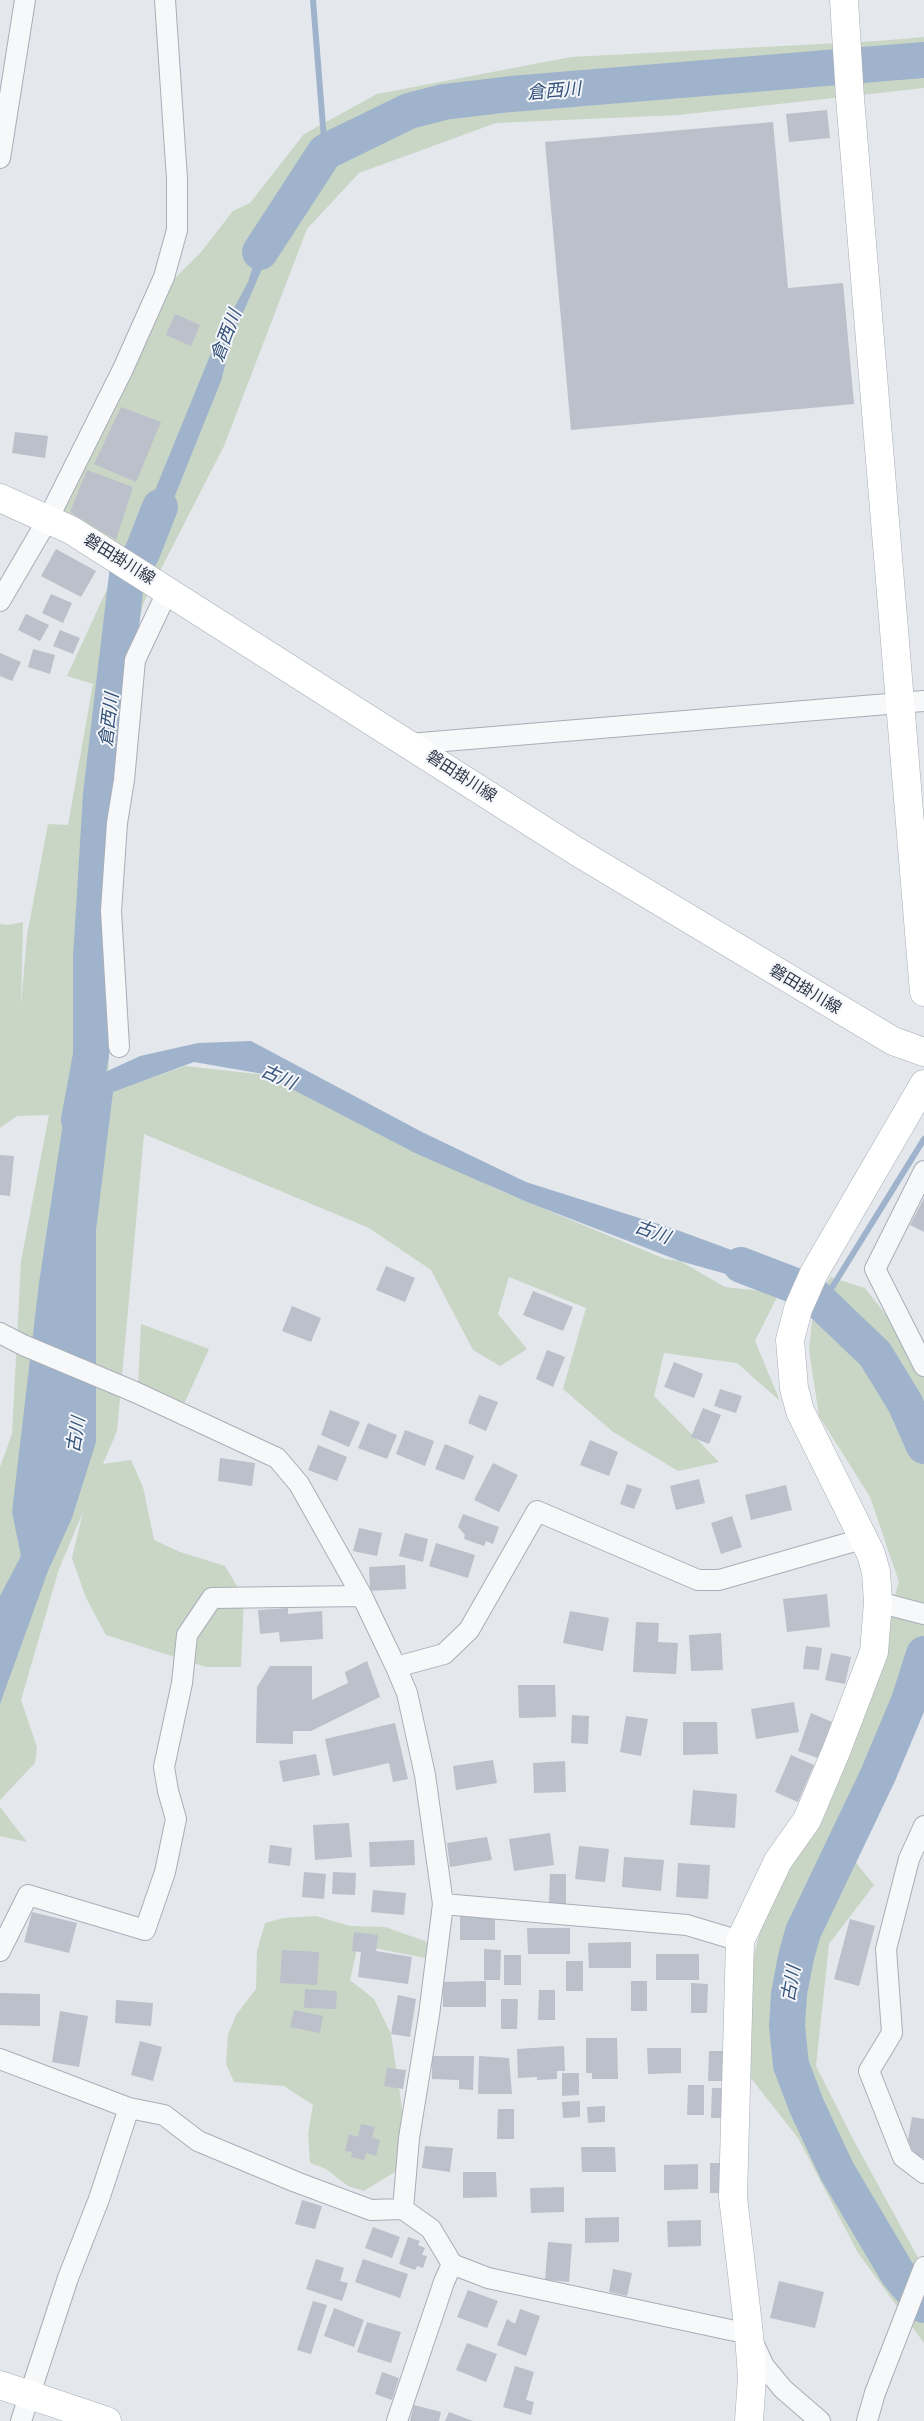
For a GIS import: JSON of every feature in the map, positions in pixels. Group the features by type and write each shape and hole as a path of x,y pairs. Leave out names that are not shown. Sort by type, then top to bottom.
{"street":[{"path":"0,158 25,0"},
{"path":"0,601 48,519 123,369 161,284 177,230 177,179 165,0"},
{"path":"844,0 850,98 912,702 924,992"},
{"name":"磐田掛川線","path":"0,498 71,530 576,850 750,957 892,1041 924,1052"},
{"path":"120,1048 110,912 117,824 124,780 135,660 168,590"},
{"path":"409,744 912,702"},
{"path":"749,2421 752,2378 734,2197 740,1941 778,1861 807,1820 838,1749 874,1652 884,1603 871,1554 800,1411 794,1388 790,1340 798,1309 814,1273 924,1084"},
{"path":"924,1170 875,1269 924,1366"},
{"path":"0,1332 23,1345 135,1392 277,1458 299,1484 362,1596 396,1667 407,1693 426,1776 442,1904 428,2015 409,2138 403,2209"},
{"path":"396,1667 444,1654 468,1630 537,1511 698,1580 719,1580 862,1539"},
{"path":"0,1951 28,1895 145,1930 165,1872 176,1820 164,1767 182,1683 187,1635 212,1598 362,1596"},
{"path":"884,1603 924,1614"},
{"path":"924,1826 909,1859 886,1949 892,2033 869,2071 903,2156 924,2173"},
{"path":"442,1904 687,1925 740,1941"},
{"path":"0,2059 129,2108 164,2115 198,2141 354,2204 371,2210 403,2209 431,2229 452,2264 488,2278 749,2334"},
{"path":"21,2421 68,2278 99,2199 129,2108"},
{"path":"397,2421 444,2282 452,2264"},
{"path":"867,2421 875,2393 923,2268"},
{"path":"749,2334 764,2366 783,2389 820,2421"},
{"path":"0,2385 107,2421"}],"green space":[{"path":"924,37 924,88 679,115 496,123 359,173 307,229 224,446 143,604 126,684 108,998 109,1119 112,1092 185,1066 275,1076 496,1189 665,1259 680,1261 725,1287 779,1293 755,1341 780,1401 737,1363 664,1353 654,1396 719,1462 678,1471 613,1432 563,1389 586,1308 509,1277 498,1314 527,1349 500,1366 473,1350 431,1270 369,1228 144,1134 117,1431 103,1464 131,1460 143,1487 154,1540 180,1552 225,1566 244,1598 241,1667 206,1667 106,1635 86,1598 72,1558 83,1512 59,1569 21,1700 37,1747 35,1763 0,1800 0,1467 12,1434 21,1261 49,1115 17,1116 0,1128 0,924 8,925 23,922 21,1006 27,935 48,824 68,825 93,684 67,676 120,561 48,519 155,298 201,252 233,211 250,203 304,134 377,94 571,57"},
{"path":"830,1277 865,1288 924,1364 924,1674 853,1859 874,1885 829,1944 816,2066 853,2139 917,2256 924,2264 924,2343 858,2253 798,2138 739,2063 741,2003 769,1898 875,1660 899,1582 870,1497 819,1416 809,1350 813,1312"},
{"path":"141,1324 209,1349 184,1404 138,1387"},
{"path":"0,1807 27,1842 0,1836"},
{"path":"316,1916 350,1926 385,1927 425,1941 436,1960 358,1945 350,1980 374,1999 391,2034 404,2122 398,2170 364,2191 348,2186 326,2169 310,2163 308,2134 313,2105 284,2086 234,2082 226,2064 228,2035 236,2015 256,1989 257,1951 265,1923 283,1918"}],"water":[{"path":"287,211 233,336 221,381 150,558 131,549 216,341 248,282 266,226"},
{"path":"251,1041 422,1132 526,1182 677,1230 794,1273 783,1290 680,1261 527,1202 415,1153 263,1074 194,1062 113,1092 96,1230 96,1442 72,1518 48,1571 0,1704 0,1596 21,1556 12,1512 39,1283 64,1116 79,1071 99,1075 140,1056 198,1043"}],"building":[{"path":"827,110 830,138 789,142 786,114"},
{"path":"773,122 788,288 843,283 854,404 571,430 545,142"},
{"path":"175,314 200,325 191,346 166,335"},
{"path":"121,407 161,422 136,482 94,464"},
{"path":"15,432 48,436 45,458 12,453"},
{"path":"87,470 133,487 116,540 70,512"},
{"path":"56,549 96,571 81,597 41,576"},
{"path":"51,594 72,603 63,623 42,613"},
{"path":"26,614 49,625 40,641 18,630"},
{"path":"60,630 80,638 73,654 53,646"},
{"path":"33,649 55,655 50,674 28,667"},
{"path":"0,653 21,662 12,681 0,676"},
{"path":"0,1155 14,1156 10,1196 0,1195"},
{"path":"924,1198 924,1232 910,1225"},
{"path":"386,1266 415,1278 405,1302 376,1290"},
{"path":"533,1291 573,1307 563,1331 523,1315"},
{"path":"292,1306 321,1318 311,1342 282,1331"},
{"path":"547,1350 565,1357 553,1387 536,1379"},
{"path":"674,1362 703,1374 694,1398 664,1387"},
{"path":"720,1389 742,1396 736,1413 714,1406"},
{"path":"479,1395 498,1402 486,1431 468,1423"},
{"path":"703,1408 721,1415 709,1444 691,1437"},
{"path":"330,1410 360,1422 349,1447 321,1435"},
{"path":"368,1423 397,1435 387,1459 358,1448"},
{"path":"405,1430 434,1441 425,1466 396,1454"},
{"path":"590,1440 618,1452 609,1476 580,1465"},
{"path":"445,1444 474,1456 464,1480 435,1469"},
{"path":"318,1445 347,1457 337,1481 308,1470"},
{"path":"220,1458 255,1463 252,1486 218,1481"},
{"path":"493,1463 518,1475 499,1512 474,1500"},
{"path":"699,1479 705,1503 676,1510 670,1486"},
{"path":"627,1484 642,1489 634,1509 620,1504"},
{"path":"786,1485 792,1510 751,1520 745,1495"},
{"path":"463,1514 499,1527 493,1544 486,1541 484,1546 464,1539 465,1535 458,1527"},
{"path":"732,1516 742,1547 721,1554 711,1523"},
{"path":"359,1528 382,1533 377,1556 353,1551"},
{"path":"405,1533 428,1539 423,1562 399,1556"},
{"path":"436,1543 475,1555 468,1578 429,1566"},
{"path":"405,1565 406,1589 370,1591 369,1567"},
{"path":"827,1594 830,1627 787,1632 783,1599"},
{"path":"288,1608 288,1614 322,1611 323,1639 280,1642 279,1632 260,1634 258,1610"},
{"path":"570,1611 609,1618 603,1651 563,1643"},
{"path":"636,1622 659,1623 658,1642 678,1643 676,1674 633,1672"},
{"path":"721,1633 723,1670 691,1671 689,1635"},
{"path":"806,1646 822,1648 819,1670 803,1669"},
{"path":"831,1653 851,1657 845,1684 825,1680"},
{"path":"367,1661 380,1697 311,1731 293,1731 293,1744 256,1743 257,1687 270,1666 312,1666 312,1700 348,1683 345,1672"},
{"path":"518,1685 555,1685 556,1717 519,1718"},
{"path":"794,1702 799,1732 756,1739 751,1709"},
{"path":"811,1713 832,1722 818,1758 798,1751"},
{"path":"572,1715 589,1716 588,1744 571,1743"},
{"path":"626,1716 648,1719 641,1756 620,1752"},
{"path":"683,1722 717,1722 718,1754 683,1755"},
{"path":"395,1723 408,1779 393,1782 389,1763 333,1776 325,1739"},
{"path":"316,1754 320,1775 283,1782 279,1761"},
{"path":"791,1755 814,1765 798,1802 775,1792"},
{"path":"493,1760 497,1783 456,1790 453,1766"},
{"path":"565,1761 566,1792 534,1793 533,1763"},
{"path":"693,1790 737,1794 735,1828 690,1825"},
{"path":"349,1823 352,1857 315,1860 313,1825"},
{"path":"550,1833 554,1865 514,1871 509,1839"},
{"path":"487,1837 492,1860 450,1867 447,1843"},
{"path":"414,1840 415,1865 370,1867 369,1842"},
{"path":"270,1845 292,1848 290,1866 268,1863"},
{"path":"579,1846 609,1849 605,1882 575,1879"},
{"path":"624,1857 664,1860 661,1891 622,1887"},
{"path":"678,1863 710,1865 708,1899 676,1897"},
{"path":"304,1872 326,1874 324,1899 302,1897"},
{"path":"333,1872 356,1873 355,1895 332,1894"},
{"path":"550,1874 566,1874 566,1904 549,1904"},
{"path":"373,1890 406,1893 404,1915 371,1912"},
{"path":"32,1912 77,1923 69,1953 24,1942"},
{"path":"495,1915 495,1940 460,1940 460,1916"},
{"path":"850,1919 875,1926 859,1986 834,1979"},
{"path":"527,1928 570,1928 570,1954 528,1954"},
{"path":"354,1932 378,1935 376,1951 412,1957 408,1984 358,1977 361,1952 352,1951"},
{"path":"631,1942 631,1968 589,1968 588,1943"},
{"path":"484,1949 501,1950 500,1980 484,1980"},
{"path":"282,1950 319,1952 317,1985 280,1983"},
{"path":"656,1954 699,1954 699,1980 656,1980"},
{"path":"504,1955 521,1955 521,1985 504,1985"},
{"path":"566,1961 583,1961 583,1991 566,1991"},
{"path":"486,1981 486,2007 443,2007 443,1982"},
{"path":"631,1981 647,1981 647,2011 631,2011"},
{"path":"691,1983 708,1984 707,2013 691,2013"},
{"path":"305,1989 337,1991 336,2009 304,2008"},
{"path":"539,1990 555,1990 555,2020 538,2020"},
{"path":"0,1993 40,1994 40,2026 0,2025"},
{"path":"398,1995 416,1999 410,2037 391,2034"},
{"path":"501,1999 518,1999 517,2029 501,2029"},
{"path":"116,2000 153,2003 151,2026 115,2023"},
{"path":"294,2010 323,2016 320,2033 290,2027"},
{"path":"60,2011 88,2016 79,2067 52,2062"},
{"path":"586,2038 617,2038 618,2079 592,2079 592,2073 586,2073"},
{"path":"140,2041 162,2047 153,2081 131,2075"},
{"path":"564,2046 565,2071 557,2071 557,2079 537,2080 537,2077 518,2078 517,2049"},
{"path":"647,2048 681,2048 681,2073 648,2074"},
{"path":"709,2051 725,2051 725,2081 708,2081"},
{"path":"432,2056 474,2056 473,2090 459,2089 459,2080 432,2079"},
{"path":"479,2056 509,2058 512,2094 478,2094"},
{"path":"387,2068 406,2070 403,2089 384,2086"},
{"path":"562,2073 579,2073 579,2095 562,2096"},
{"path":"688,2085 704,2085 704,2115 687,2115"},
{"path":"712,2088 728,2088 728,2118 711,2118"},
{"path":"580,2101 580,2117 563,2118 562,2102"},
{"path":"605,2106 605,2122 588,2123 587,2107"},
{"path":"498,2109 514,2109 514,2139 497,2139"},
{"path":"912,2117 924,2119 924,2158 915,2156 908,2140"},
{"path":"361,2124 375,2127 372,2138 380,2140 376,2156 366,2153 364,2160 351,2157 352,2152 345,2151 349,2134 358,2137"},
{"path":"425,2146 453,2148 450,2172 422,2168"},
{"path":"581,2147 615,2147 616,2172 582,2172"},
{"path":"710,2163 727,2163 726,2193 710,2193"},
{"path":"698,2164 698,2189 664,2190 664,2165"},
{"path":"463,2172 496,2172 497,2197 463,2198"},
{"path":"564,2187 564,2212 531,2213 530,2188"},
{"path":"302,2200 322,2206 315,2229 295,2224"},
{"path":"619,2217 619,2242 585,2243 585,2218"},
{"path":"701,2220 701,2246 668,2247 667,2221"},
{"path":"373,2227 400,2237 392,2258 365,2248"},
{"path":"408,2237 420,2241 418,2245 425,2248 422,2255 427,2256 423,2268 417,2266 415,2270 399,2264"},
{"path":"548,2242 572,2244 569,2282 545,2280"},
{"path":"316,2259 344,2268 340,2281 348,2283 342,2301 306,2289"},
{"path":"363,2259 408,2274 400,2298 355,2282"},
{"path":"613,2269 632,2273 627,2296 609,2292"},
{"path":"779,2281 824,2292 815,2328 770,2318"},
{"path":"468,2290 498,2301 487,2328 457,2317"},
{"path":"313,2301 327,2305 311,2354 297,2350"},
{"path":"334,2308 364,2320 354,2347 324,2336"},
{"path":"520,2309 540,2316 526,2356 497,2345 507,2319 515,2324"},
{"path":"367,2322 401,2332 391,2363 357,2352"},
{"path":"467,2343 497,2354 486,2382 456,2370"},
{"path":"515,2366 534,2372 526,2400 534,2402 531,2415 503,2407"},
{"path":"382,2372 399,2378 392,2400 375,2394"},
{"path":"414,2405 441,2412 439,2421 410,2421"},
{"path":"449,2412 473,2421 445,2421"}],"waterway":[{"path":"313,0 325,152"},
{"name":"倉西川","path":"260,252 325,152 409,111 444,102 511,94 924,60"},
{"name":"倉西川","path":"79,1120 91,1055 91,958 101,794 127,575 142,553 160,507"},
{"path":"823,1302 924,1139"},
{"name":"古川","path":"741,1265 809,1291 875,1354 905,1403 924,1446"},
{"name":"古川","path":"924,1654 909,1701 878,1775 803,1932 789,1994 787,2026 791,2065 807,2107 837,2171 898,2274 924,2305"}]}
